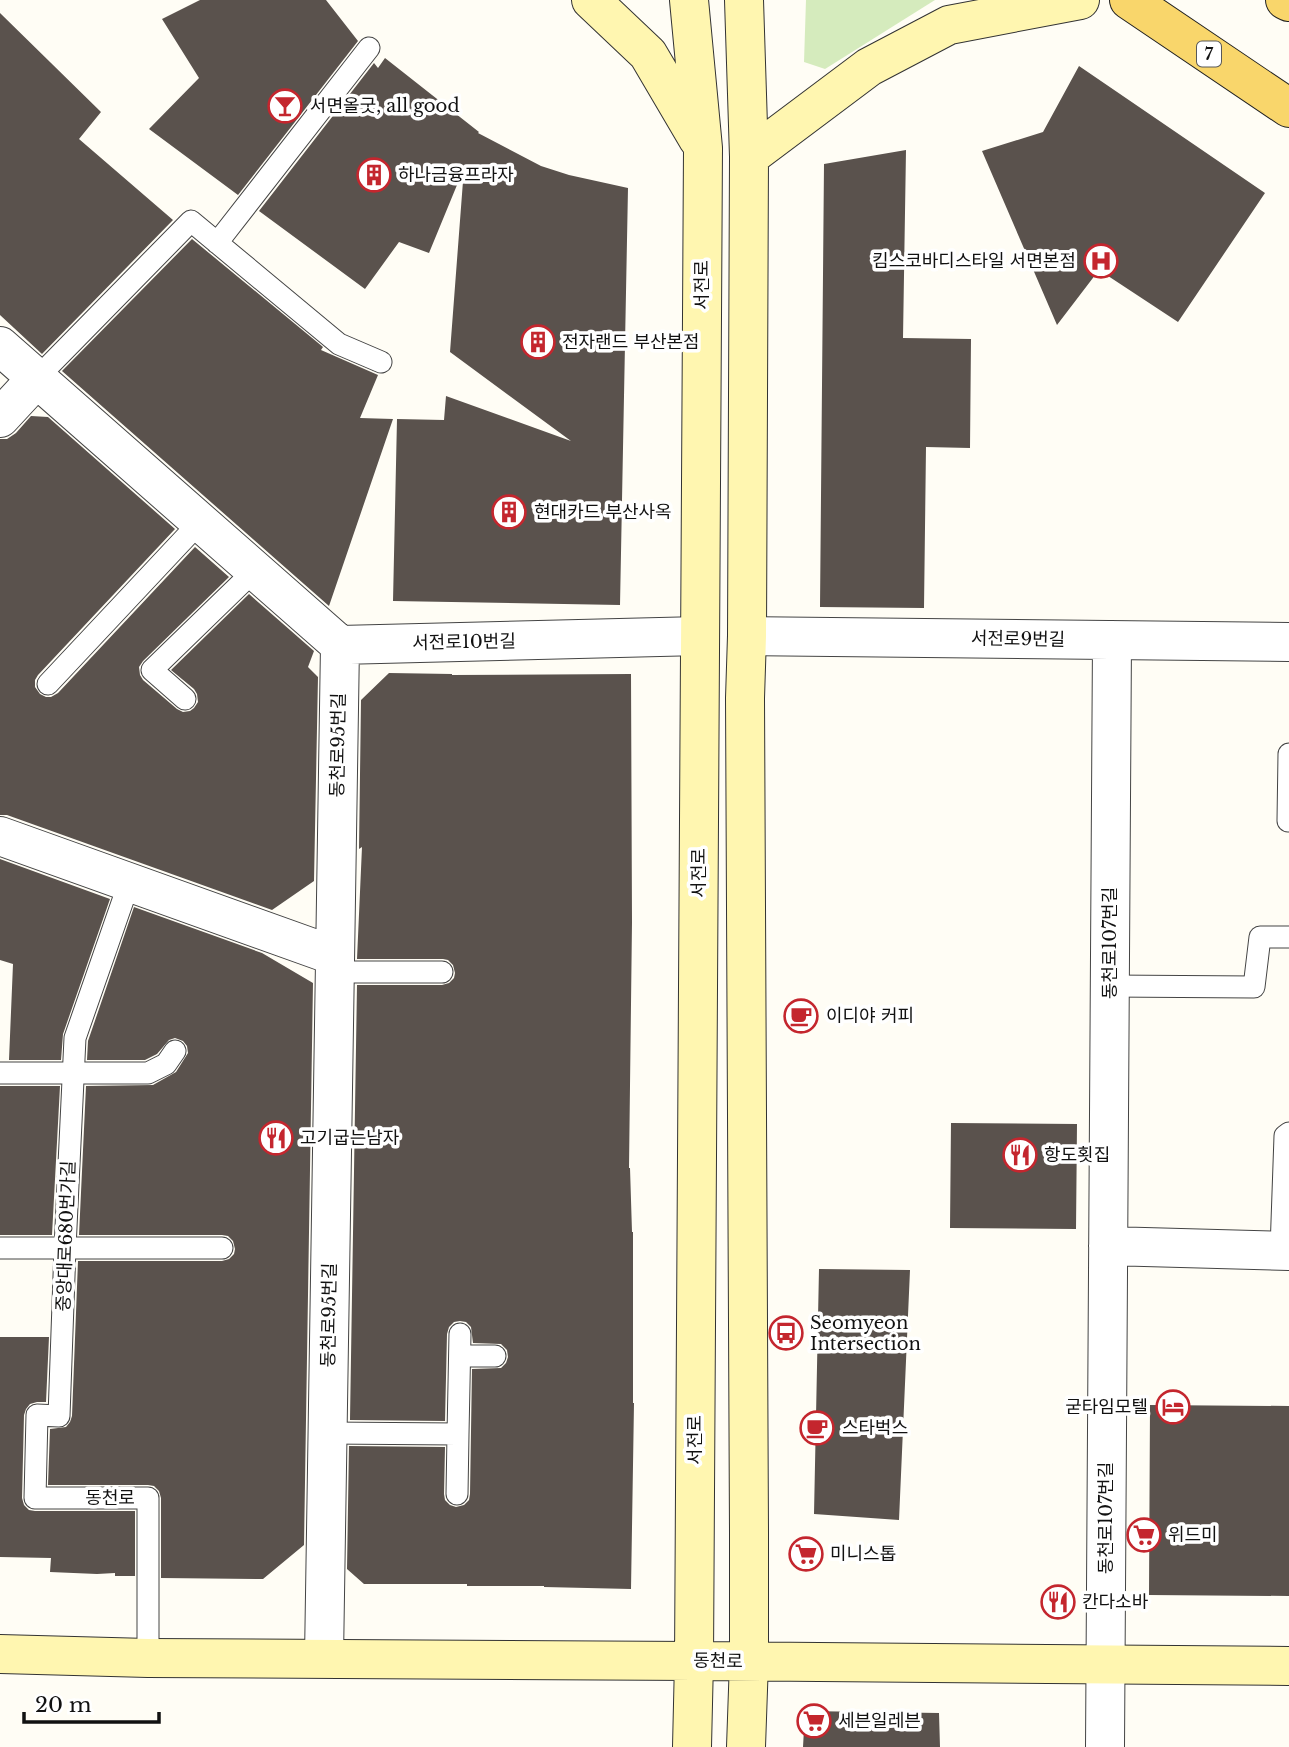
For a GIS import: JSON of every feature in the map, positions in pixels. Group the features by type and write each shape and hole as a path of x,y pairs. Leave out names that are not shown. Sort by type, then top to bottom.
{"main road":[{"path":"591,0 648,54 703,148"},
{"name":"서전로","path":"689,0 703,148 692,1747"},
{"path":"744,0 749,157 745,712 749,1661 746,1747"},
{"path":"749,157 869,67 950,25 1080,0"},
{"name":"7","path":"1129,0 1289,108"},
{"name":"동천로","path":"0,1654 148,1658 1289,1666"}],"street":[{"path":"0,346 340,645"},
{"path":"0,418 37,378"},
{"name":"서전로10번길","path":"340,645 700,636"},
{"name":"서전로9번길","path":"747,636 1289,642"},
{"name":"동천로107번길","path":"1105,1747 1112,640"},
{"name":"동천로95번길","path":"324,1658 340,645"},
{"path":"0,836 129,883 334,964"},
{"path":"1108,1246 1285,1250"}],"lane":[{"path":"217,243 369,48"},
{"path":"37,378 191,221 338,344 381,362"},
{"path":"48,684 200,522"},
{"path":"185,699 152,670 255,570"},
{"path":"1288,821 1289,754"},
{"name":"중앙대로680번가길","path":"59,1398 75,1038 129,883"},
{"path":"1110,986 1254,987 1260,937 1289,937"},
{"path":"334,964 442,972"},
{"path":"0,1073 148,1073 166,1065 175,1051"},
{"path":"1285,1250 1285,1136 1289,1133"},
{"path":"0,1248 222,1248"},
{"path":"457,1494 460,1334"},
{"path":"460,1356 495,1356"},
{"name":"동천로","path":"59,1398 59,1416 37,1415 35,1498 148,1498 148,1658"},
{"path":"327,1433 458,1434"}],"green space":[{"path":"806,0 935,0 825,69 804,62"}],"building":[{"path":"200,0 326,0 358,41 238,195 149,129 199,78 162,19"},
{"path":"0,13 101,112 79,139 173,220 42,354 0,315"},
{"path":"385,58 478,133 541,166 628,188 620,605 393,601 397,419 444,420 446,396 571,441 450,352 464,168 429,253 399,242 365,289 259,211 374,63 378,68"},
{"path":"1079,66 1265,193 1178,322 1099,270 1057,325 982,151 1043,132"},
{"path":"906,150 903,338 971,339 970,448 926,447 924,608 820,607 824,164"},
{"path":"192,239 323,347 321,350 378,375 360,418 393,419 329,606 62,371"},
{"path":"31,416 48,417 175,529 38,675 35,687 40,694 51,697 58,693 195,547 229,577 143,661 139,667 143,680 177,709 183,712 194,708 198,702 194,689 171,670 249,594 314,651 308,667 318,677 314,881 272,910 7,815 0,815 0,439 7,439 16,433"},
{"path":"389,673 631,674 629,1168 633,1232 634,1403 631,1589 364,1584 347,1569 349,1446 445,1447 445,1500 456,1507 464,1505 470,1494 472,1369 501,1368 508,1357 507,1350 501,1344 473,1343 471,1327 466,1322 454,1322 447,1334 445,1421 350,1420 357,985 442,985 449,983 455,973 453,965 443,959 357,959 362,847 359,849 361,700"},
{"path":"0,859 110,899 63,1034 61,1060 9,1060 13,964 0,960"},
{"path":"134,907 262,953 313,983 304,1545 263,1579 161,1578 161,1498 154,1486 48,1485 50,1429 66,1427 72,1416 78,1261 222,1261 229,1259 235,1249 233,1241 222,1235 79,1235 86,1086 153,1085 176,1072 188,1053 183,1041 175,1038 169,1040 157,1054 145,1060 87,1060 88,1041"},
{"path":"0,1086 60,1086 52,1235 0,1235"},
{"path":"951,1123 1077,1124 1076,1229 950,1228"},
{"path":"819,1269 910,1270 899,1520 814,1514"},
{"path":"0,1337 49,1337 46,1402 30,1404 24,1415 24,1505 35,1511 135,1511 135,1576 50,1572 51,1558 0,1557"},
{"path":"1150,1405 1289,1406 1289,1596 1149,1595"},
{"path":"805,1711 939,1713 940,1747 803,1747"}],"place":[{"name":"서면올굿, all good","path":"285,106"},
{"name":"하나금융프라자","path":"374,175"},
{"name":"킴스코바디스타일 서면본점","path":"1101,261"},
{"name":"전자랜드 부산본점","path":"538,342"},
{"name":"현대카드 부산사옥","path":"509,512"},
{"name":"이디야 커피","path":"801,1016"},
{"name":"고기굽는남자","path":"276,1138"},
{"name":"항도횟집","path":"1020,1155"},
{"name":"Seomyeon Intersection","path":"786,1333"},
{"name":"굳타임모텔","path":"1173,1407"},
{"name":"스타벅스","path":"817,1428"},
{"name":"위드미","path":"1144,1535"},
{"name":"미니스톱","path":"806,1554"},
{"name":"칸다소바","path":"1058,1602"},
{"name":"세븐일레븐","path":"814,1721"}]}
